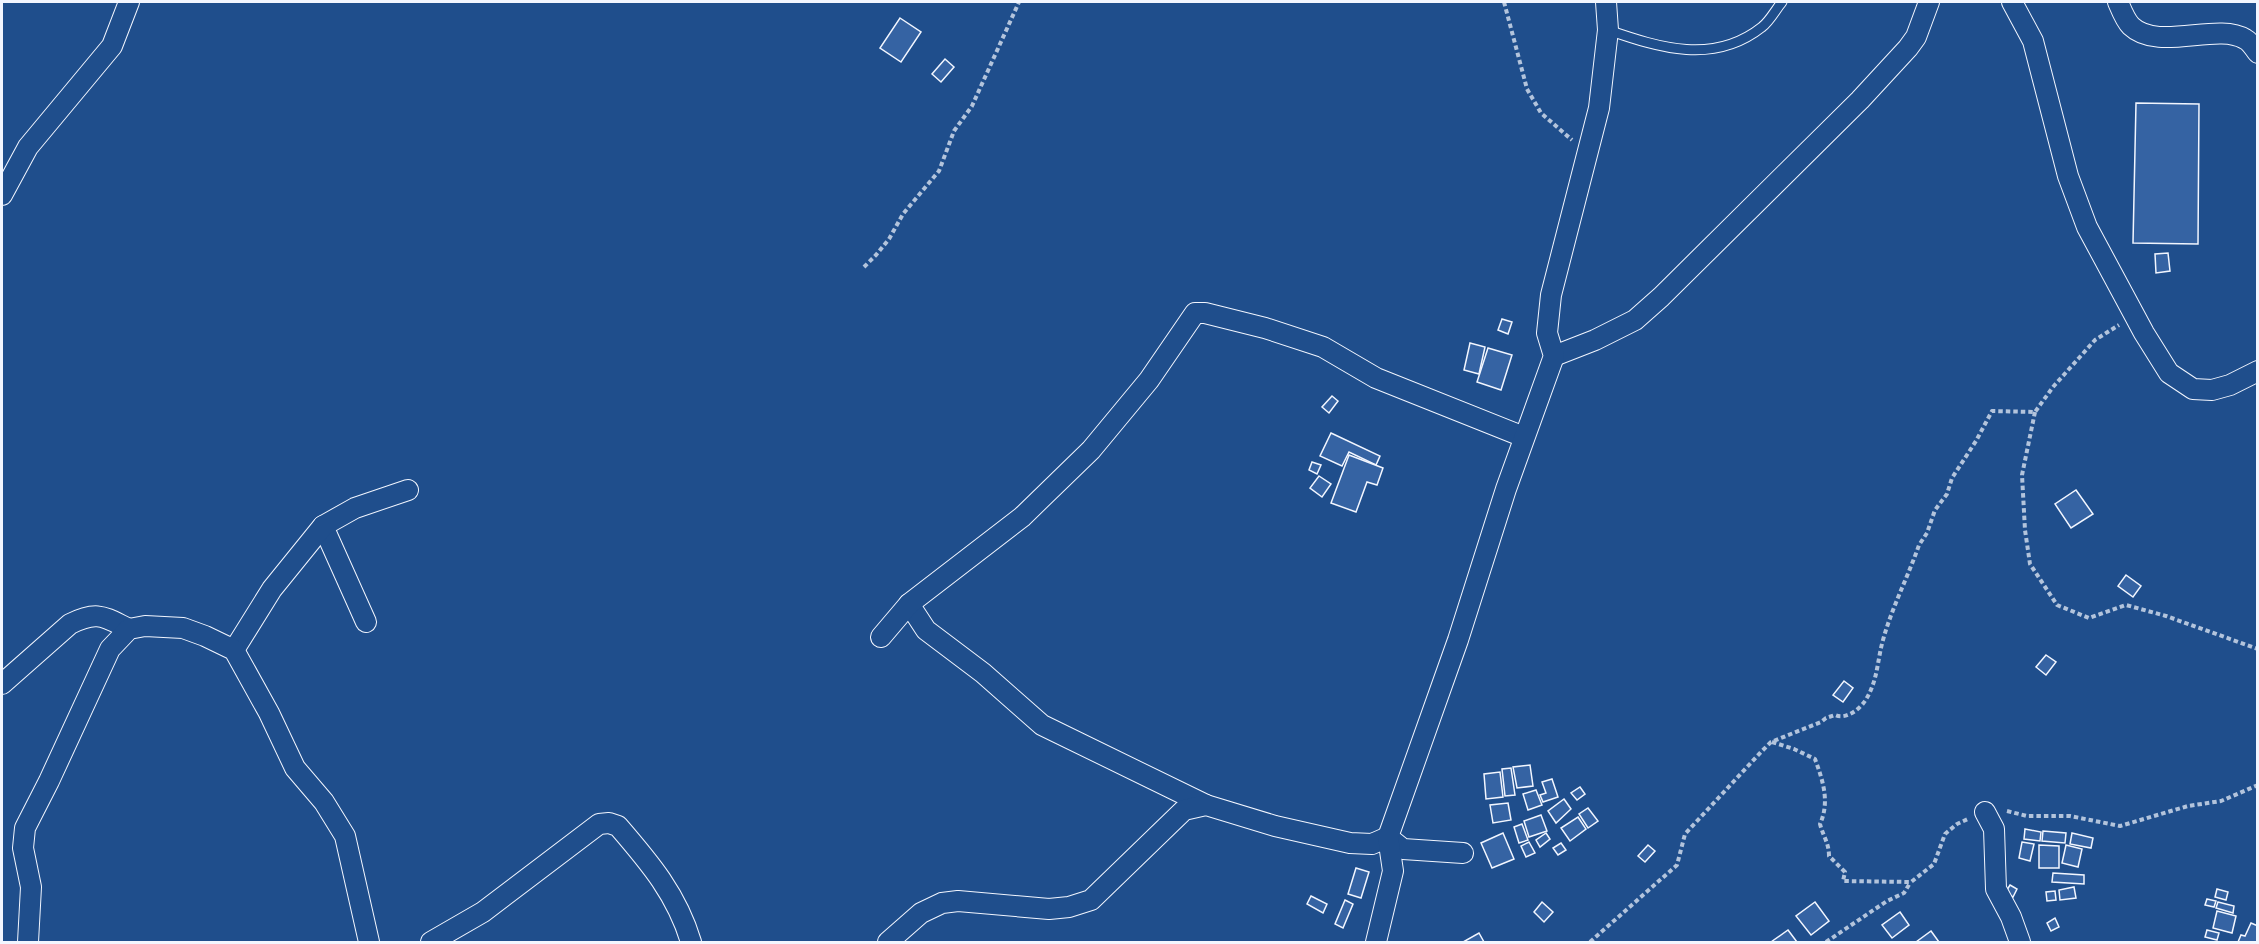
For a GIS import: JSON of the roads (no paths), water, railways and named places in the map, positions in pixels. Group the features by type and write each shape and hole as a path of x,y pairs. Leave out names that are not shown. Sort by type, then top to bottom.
{"street":[{"path":"2,195 28,147 112,46 129,2"},
{"path":"1376,942 1394,871 1388,837 1458,640 1524,437 1554,356 1547,333 1551,295 1599,108 1608,30 1606,2"},
{"path":"1554,356 1595,340 1635,320 1661,297 1860,100 1908,48 1916,37 1929,2"},
{"path":"2012,2 2033,41 2068,176 2087,227 2169,373 2193,389 2212,390 2230,385 2258,370"},
{"path":"2118,2 2131,26 2145,35 2173,37 2234,34 2248,40 2258,53"},
{"path":"881,637 909,604 1022,517 1091,450 1149,380 1196,313 1205,313 1265,328 1323,347 1376,378 1524,437"},
{"path":"234,650 272,589 323,526 355,508 408,490"},
{"path":"323,526 366,622"},
{"path":"909,604 926,630 983,674 1042,725 1206,805 1275,826 1350,843 1372,844 1388,837"},
{"path":"2,684 70,624 84,617 99,615 129,629 145,626 183,628 234,650 269,712 295,768 324,802 345,836 369,942"},
{"path":"28,942 31,887 24,848 25,828 110,649 129,629"},
{"path":"888,942 921,913 942,903 958,901 1049,909 1069,907 1091,900 1184,810 1206,805"},
{"path":"1985,812 1994,830 1996,889 2011,917 2020,942"},
{"path":"431,942 483,912 599,824 609,823 618,826 657,872 683,918 691,942"},
{"path":"1388,837 1403,849 1463,853"}],"lane":[{"path":"1608,30 1652,46 1699,51 1725,48 1763,27 1782,2"}]}
